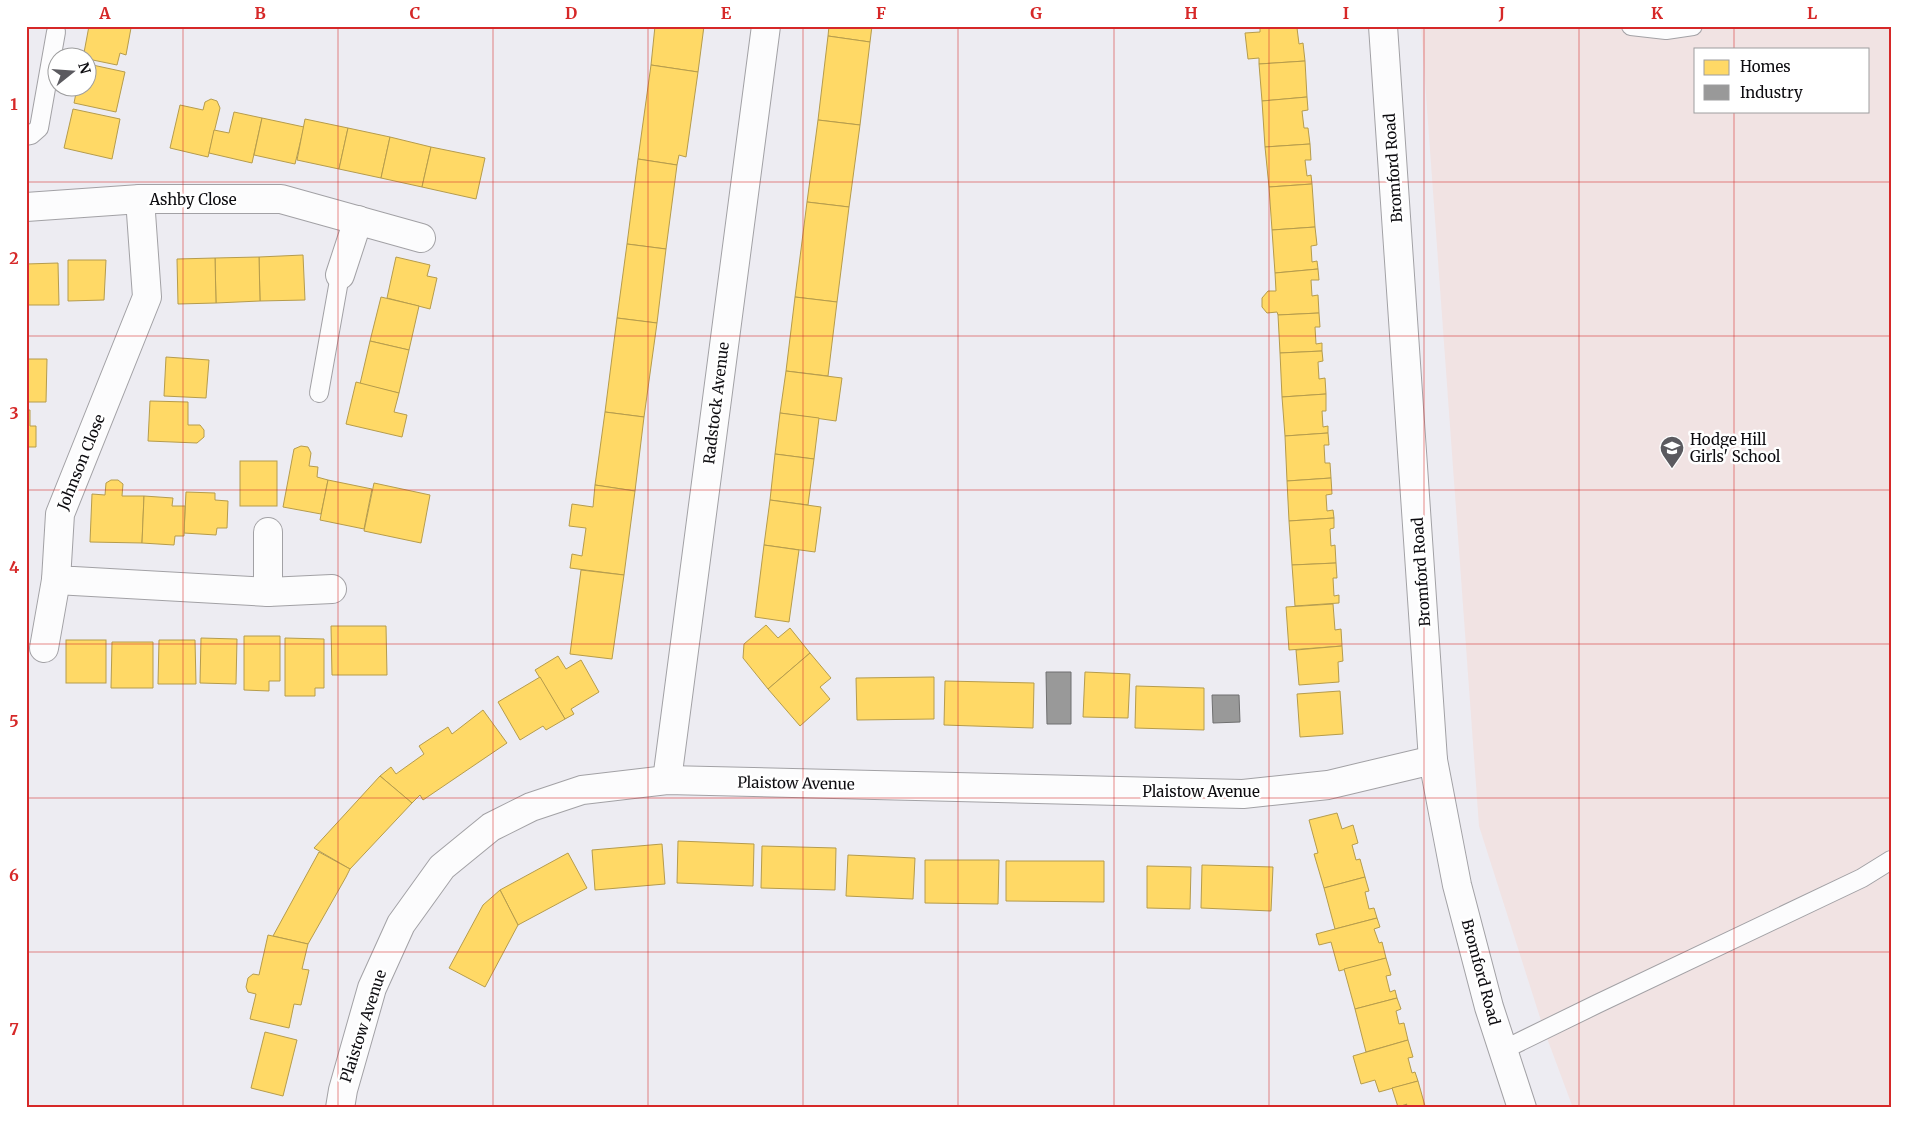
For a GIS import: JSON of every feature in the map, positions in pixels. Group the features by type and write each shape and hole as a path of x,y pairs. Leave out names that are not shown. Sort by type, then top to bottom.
{"street":[{"name":"Radstock Avenue","path":"667,780 766,26"},
{"name":"Bromford Road","path":"1383,26 1433,760 1457,885 1489,1007 1522,1108"},
{"name":"Ashby Close","path":"26,207 140,199 281,199 421,238"},
{"name":"Johnson Close","path":"44,648 56,580 60,514 146,297 140,199"},
{"path":"340,275 358,220"},
{"path":"268,532 268,592"},
{"path":"56,580 268,592 332,589"},
{"name":"Plaistow Avenue","path":"340,1108 343,1090 372,988 401,924 442,867 491,827 531,807 582,790 667,780 1243,794 1328,785 1433,760"}],"lane":[{"path":"1631,26 1666,30 1693,26"},
{"path":"26,136 31,135 39,128 56,32"},
{"path":"319,393 340,275"},
{"path":"1503,1050 1862,878 1891,860"}],"shaded area":[{"name":"Hodge Hill Girls' School","path":"1421,26 1891,26 1891,1108 1573,1108 1544,1030 1479,826"}],"building: Homes":[{"path":"89,26 122,26 131,28 126,55 120,53 117,65 98,61 98,48 85,48"},
{"path":"655,26 704,26 698,72 651,65"},
{"path":"829,26 872,26 870,42 828,36"},
{"path":"1260,26 1302,26 1302,28 1297,28 1299,44 1303,43 1305,61 1259,64 1259,58 1248,59 1245,33 1260,32"},
{"path":"828,36 870,42 860,125 818,120"},
{"path":"1305,61 1307,97 1262,101 1259,64"},
{"path":"651,65 698,72 686,157 679,155 677,165 638,159"},
{"path":"98,66 125,72 116,112 74,103 75,98 98,98"},
{"path":"1307,97 1308,110 1302,111 1304,128 1308,128 1310,144 1265,147 1262,101"},
{"path":"211,99 217,101 220,108 208,157 170,148 180,105 203,110 205,102"},
{"path":"73,109 120,119 112,159 64,148"},
{"path":"234,112 262,118 252,163 209,153 214,130 229,133"},
{"path":"262,118 304,127 295,164 254,155"},
{"path":"305,119 348,128 339,169 297,160"},
{"path":"818,120 860,125 849,207 807,202"},
{"path":"348,128 390,137 381,178 339,169"},
{"path":"390,137 431,147 422,187 381,178"},
{"path":"1310,144 1311,160 1305,160 1307,176 1311,175 1312,184 1269,187 1265,147"},
{"path":"431,147 485,158 476,199 422,187"},
{"path":"638,159 677,165 666,249 627,244"},
{"path":"1312,184 1315,227 1272,230 1269,187"},
{"path":"807,202 849,207 837,302 795,297"},
{"path":"1315,227 1317,245 1311,246 1312,262 1317,261 1318,269 1275,273 1272,230"},
{"path":"627,244 666,249 657,323 617,318"},
{"path":"303,255 305,300 260,301 259,257"},
{"path":"259,257 260,301 216,303 215,258"},
{"path":"396,257 430,265 427,276 437,278 430,309 387,298"},
{"path":"215,258 216,303 178,304 177,259"},
{"path":"68,260 106,260 104,300 68,301"},
{"path":"58,263 59,305 26,305 26,264"},
{"path":"1318,269 1319,280 1311,280 1312,296 1318,295 1319,313 1278,315 1277,312 1267,313 1262,307 1262,298 1268,291 1276,291 1275,273"},
{"path":"381,297 419,306 409,350 370,341"},
{"path":"795,297 837,302 828,376 786,371"},
{"path":"1319,313 1320,327 1315,327 1316,344 1322,343 1322,351 1280,353 1278,315"},
{"path":"617,318 657,323 644,417 605,412"},
{"path":"370,341 409,350 399,393 360,384"},
{"path":"1322,351 1323,361 1318,362 1319,379 1325,378 1326,394 1282,397 1280,353"},
{"path":"166,357 209,360 206,398 164,396"},
{"path":"26,359 47,359 46,402 26,402"},
{"path":"786,371 842,378 836,421 780,413"},
{"path":"356,382 399,393 394,412 407,415 402,437 346,424"},
{"path":"1326,394 1326,411 1322,411 1323,427 1328,426 1328,433 1285,436 1282,397"},
{"path":"150,401 188,402 188,425 200,425 204,430 204,437 197,443 148,441"},
{"path":"26,410 30,410 30,426 36,426 36,447 26,447"},
{"path":"605,412 644,417 635,491 595,485"},
{"path":"780,413 819,418 814,459 775,454"},
{"path":"1328,433 1329,445 1324,445 1325,463 1330,463 1331,478 1287,481 1285,436"},
{"path":"301,446 308,447 311,453 309,466 318,467 317,477 328,480 321,514 283,507 294,449"},
{"path":"775,454 814,459 808,505 770,500"},
{"path":"240,461 277,461 277,506 240,506"},
{"path":"1331,478 1332,494 1326,495 1327,511 1333,510 1334,518 1289,521 1287,481"},
{"path":"111,480 118,480 123,484 122,496 144,496 142,543 90,542 92,494 105,495 106,483"},
{"path":"328,480 372,489 364,529 320,520"},
{"path":"374,483 430,495 421,543 364,531"},
{"path":"595,485 635,491 624,575 570,568 572,554 582,556 586,528 569,526 572,504 593,507"},
{"path":"186,492 215,493 215,500 228,501 227,528 217,528 216,535 184,533"},
{"path":"144,496 173,498 172,506 185,506 184,536 175,536 174,545 142,543"},
{"path":"770,500 821,507 815,552 764,545"},
{"path":"1334,518 1334,528 1330,529 1331,546 1335,545 1336,563 1292,565 1289,521"},
{"path":"764,545 799,550 789,622 755,617"},
{"path":"1336,563 1337,578 1333,578 1334,596 1339,595 1339,603 1295,606 1292,565"},
{"path":"581,570 624,575 612,659 570,654"},
{"path":"1333,604 1335,630 1341,629 1342,646 1289,650 1286,607"},
{"path":"766,625 778,638 790,628 810,653 768,689 743,658 744,644"},
{"path":"331,626 386,626 387,675 332,675"},
{"path":"244,636 280,636 280,681 269,681 269,691 244,690"},
{"path":"201,638 237,639 236,684 200,683"},
{"path":"285,638 324,639 324,688 315,688 315,696 285,696"},
{"path":"66,640 106,640 106,683 66,683"},
{"path":"159,640 195,640 196,684 158,684"},
{"path":"112,642 153,642 153,688 111,688"},
{"path":"1342,646 1343,661 1338,662 1339,682 1299,685 1296,650"},
{"path":"810,653 831,678 820,687 830,699 800,726 768,689"},
{"path":"558,656 566,669 581,660 599,692 571,709 574,714 565,719 535,670"},
{"path":"1085,672 1130,674 1128,718 1083,717"},
{"path":"540,677 565,719 546,730 543,726 520,740 498,702"},
{"path":"934,677 934,719 857,720 856,678"},
{"path":"945,681 1034,683 1033,728 944,725"},
{"path":"1136,686 1204,688 1204,730 1135,728"},
{"path":"1340,691 1343,734 1300,737 1297,694"},
{"path":"483,710 507,743 423,800 420,795 412,803 380,776 391,767 396,774 424,754 419,746 448,727 452,734"},
{"path":"380,776 412,803 350,869 314,848"},
{"path":"1337,813 1342,829 1353,825 1358,843 1352,845 1356,860 1360,859 1365,877 1324,888 1314,854 1318,853 1309,820"},
{"path":"678,841 754,844 753,886 677,883"},
{"path":"662,844 665,884 595,890 592,850"},
{"path":"762,846 836,848 835,890 761,888"},
{"path":"319,852 350,869 346,877 308,944 273,936"},
{"path":"568,853 587,888 518,925 500,890"},
{"path":"848,855 915,858 913,899 846,896"},
{"path":"925,860 999,860 998,904 925,903"},
{"path":"1006,861 1104,861 1104,902 1006,901"},
{"path":"1202,865 1273,867 1271,911 1201,908"},
{"path":"1147,866 1191,867 1190,909 1147,908"},
{"path":"1365,877 1369,891 1365,892 1369,909 1374,908 1377,918 1335,929 1324,888"},
{"path":"500,890 518,925 485,987 449,968 483,905"},
{"path":"1377,918 1380,927 1374,929 1379,943 1382,942 1386,958 1339,971 1331,942 1319,945 1316,934"},
{"path":"268,935 308,944 302,969 309,970 301,1005 294,1004 289,1028 250,1019 256,994 248,992 246,987 248,978 253,974 259,975"},
{"path":"1386,958 1391,975 1386,976 1390,992 1395,990 1397,998 1355,1009 1344,969"},
{"path":"1397,998 1401,1009 1396,1011 1399,1024 1404,1023 1408,1040 1366,1052 1355,1009"},
{"path":"265,1032 297,1040 283,1096 251,1088"},
{"path":"1408,1040 1413,1057 1408,1058 1412,1073 1415,1072 1418,1081 1379,1092 1375,1080 1361,1084 1353,1056"},
{"path":"1418,1081 1424,1108 1404,1108 1407,1104 1398,1107 1392,1088"}],"building: Industry":[{"path":"1046,672 1071,672 1071,724 1047,724"},
{"path":"1212,695 1239,695 1240,722 1213,723"}],"place":[{"name":"Hodge Hill Girls' School","path":"1672,469"}]}
